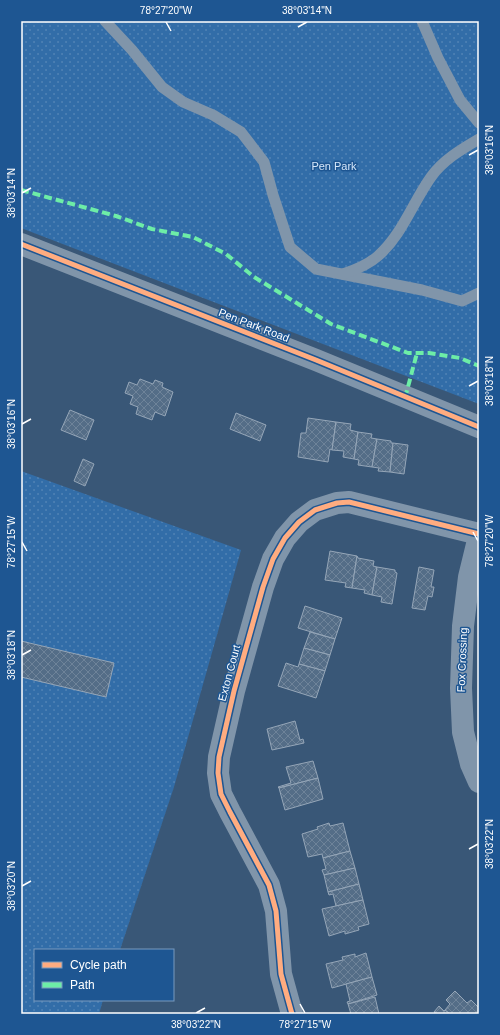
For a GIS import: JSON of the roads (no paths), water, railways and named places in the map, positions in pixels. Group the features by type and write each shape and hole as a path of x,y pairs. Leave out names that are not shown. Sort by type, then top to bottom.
{"street":[{"name":"Pen Park Road","path":"21,244 316,360 479,427"},
{"name":"Exton Court","path":"292,1014 280,974 276,911 269,885 230,812 222,794 218,773 219,757 234,691 262,587 273,559 285,538 299,522 315,510 337,503 349,502 479,535"},
{"name":"Fox Crossing","path":"479,535 469,577 463,626 461,688 463,732 471,764 479,782"}],"lane":[{"path":"105,21 132,50 162,88 183,102 212,115 241,132 264,162 290,247 316,269 422,290 462,301 479,294"},
{"path":"422,21 438,58 460,100 479,124"},
{"path":"342,274 358,269 378,256 394,238 431,176 442,164 479,139"}],"park label":[{"name":"Pen Park","path":"334,166"}]}
